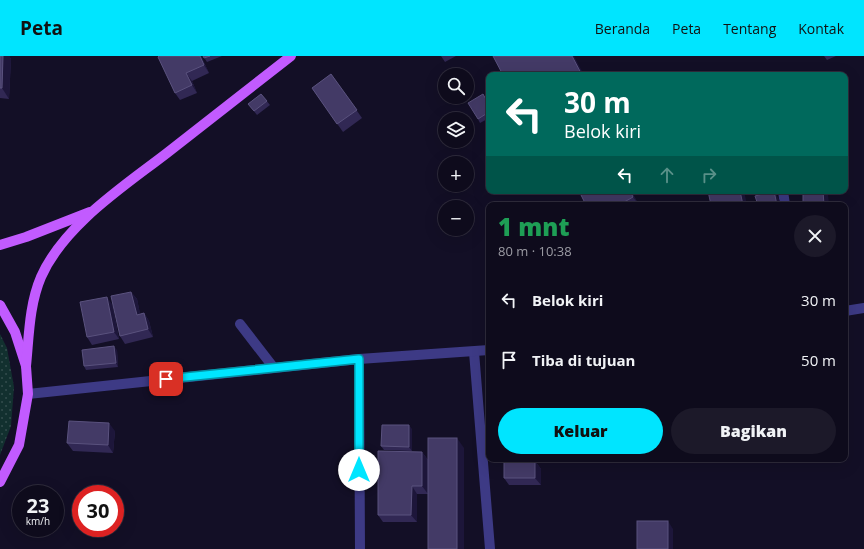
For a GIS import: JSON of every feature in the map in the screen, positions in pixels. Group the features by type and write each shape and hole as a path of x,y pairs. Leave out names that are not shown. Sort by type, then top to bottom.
{"main road":[{"path":"0,482 20,445 28,394 26,366 33,303 41,276 57,248 94,210 291,56"},
{"path":"0,245 26,237 94,210"},
{"path":"0,305 15,332 26,366"}],"street":[{"path":"848,310 864,308"},
{"path":"240,324 274,368"},
{"path":"28,394 359,359 486,350"},
{"path":"474,352 490,549"},
{"path":"359,359 360,549"}],"green space":[{"path":"0,334 7,348 14,387 11,426 0,455"}],"building":[{"path":"0,56 3,56 2,88 0,88"},
{"path":"200,56 204,65 186,73 192,85 175,93 158,57"},
{"path":"493,56 572,56 580,72 501,72"},
{"path":"331,74 357,110 337,124 312,88"},
{"path":"261,94 267,101 254,111 248,104"},
{"path":"483,94 486,100 486,114 478,119 469,104 474,104 474,99"},
{"path":"580,194 632,194 633,197 624,202 584,202"},
{"path":"709,194 741,194 742,202 710,202"},
{"path":"763,194 775,194 776,202 757,202 755,196"},
{"path":"803,194 823,194 824,202 803,202"},
{"path":"131,292 137,315 144,313 148,329 120,336 111,296"},
{"path":"107,297 114,332 87,337 80,302"},
{"path":"114,346 116,363 84,366 82,350"},
{"path":"69,421 109,423 108,445 67,443"},
{"path":"382,425 409,425 409,447 381,446"},
{"path":"428,438 457,438 457,549 428,549"},
{"path":"378,451 422,452 422,486 412,486 411,515 378,515"},
{"path":"504,462 535,462 535,478 504,478"},
{"path":"637,521 668,521 668,549 637,549"}],"route":[{"path":"166,379 359,359 359,470"}]}
